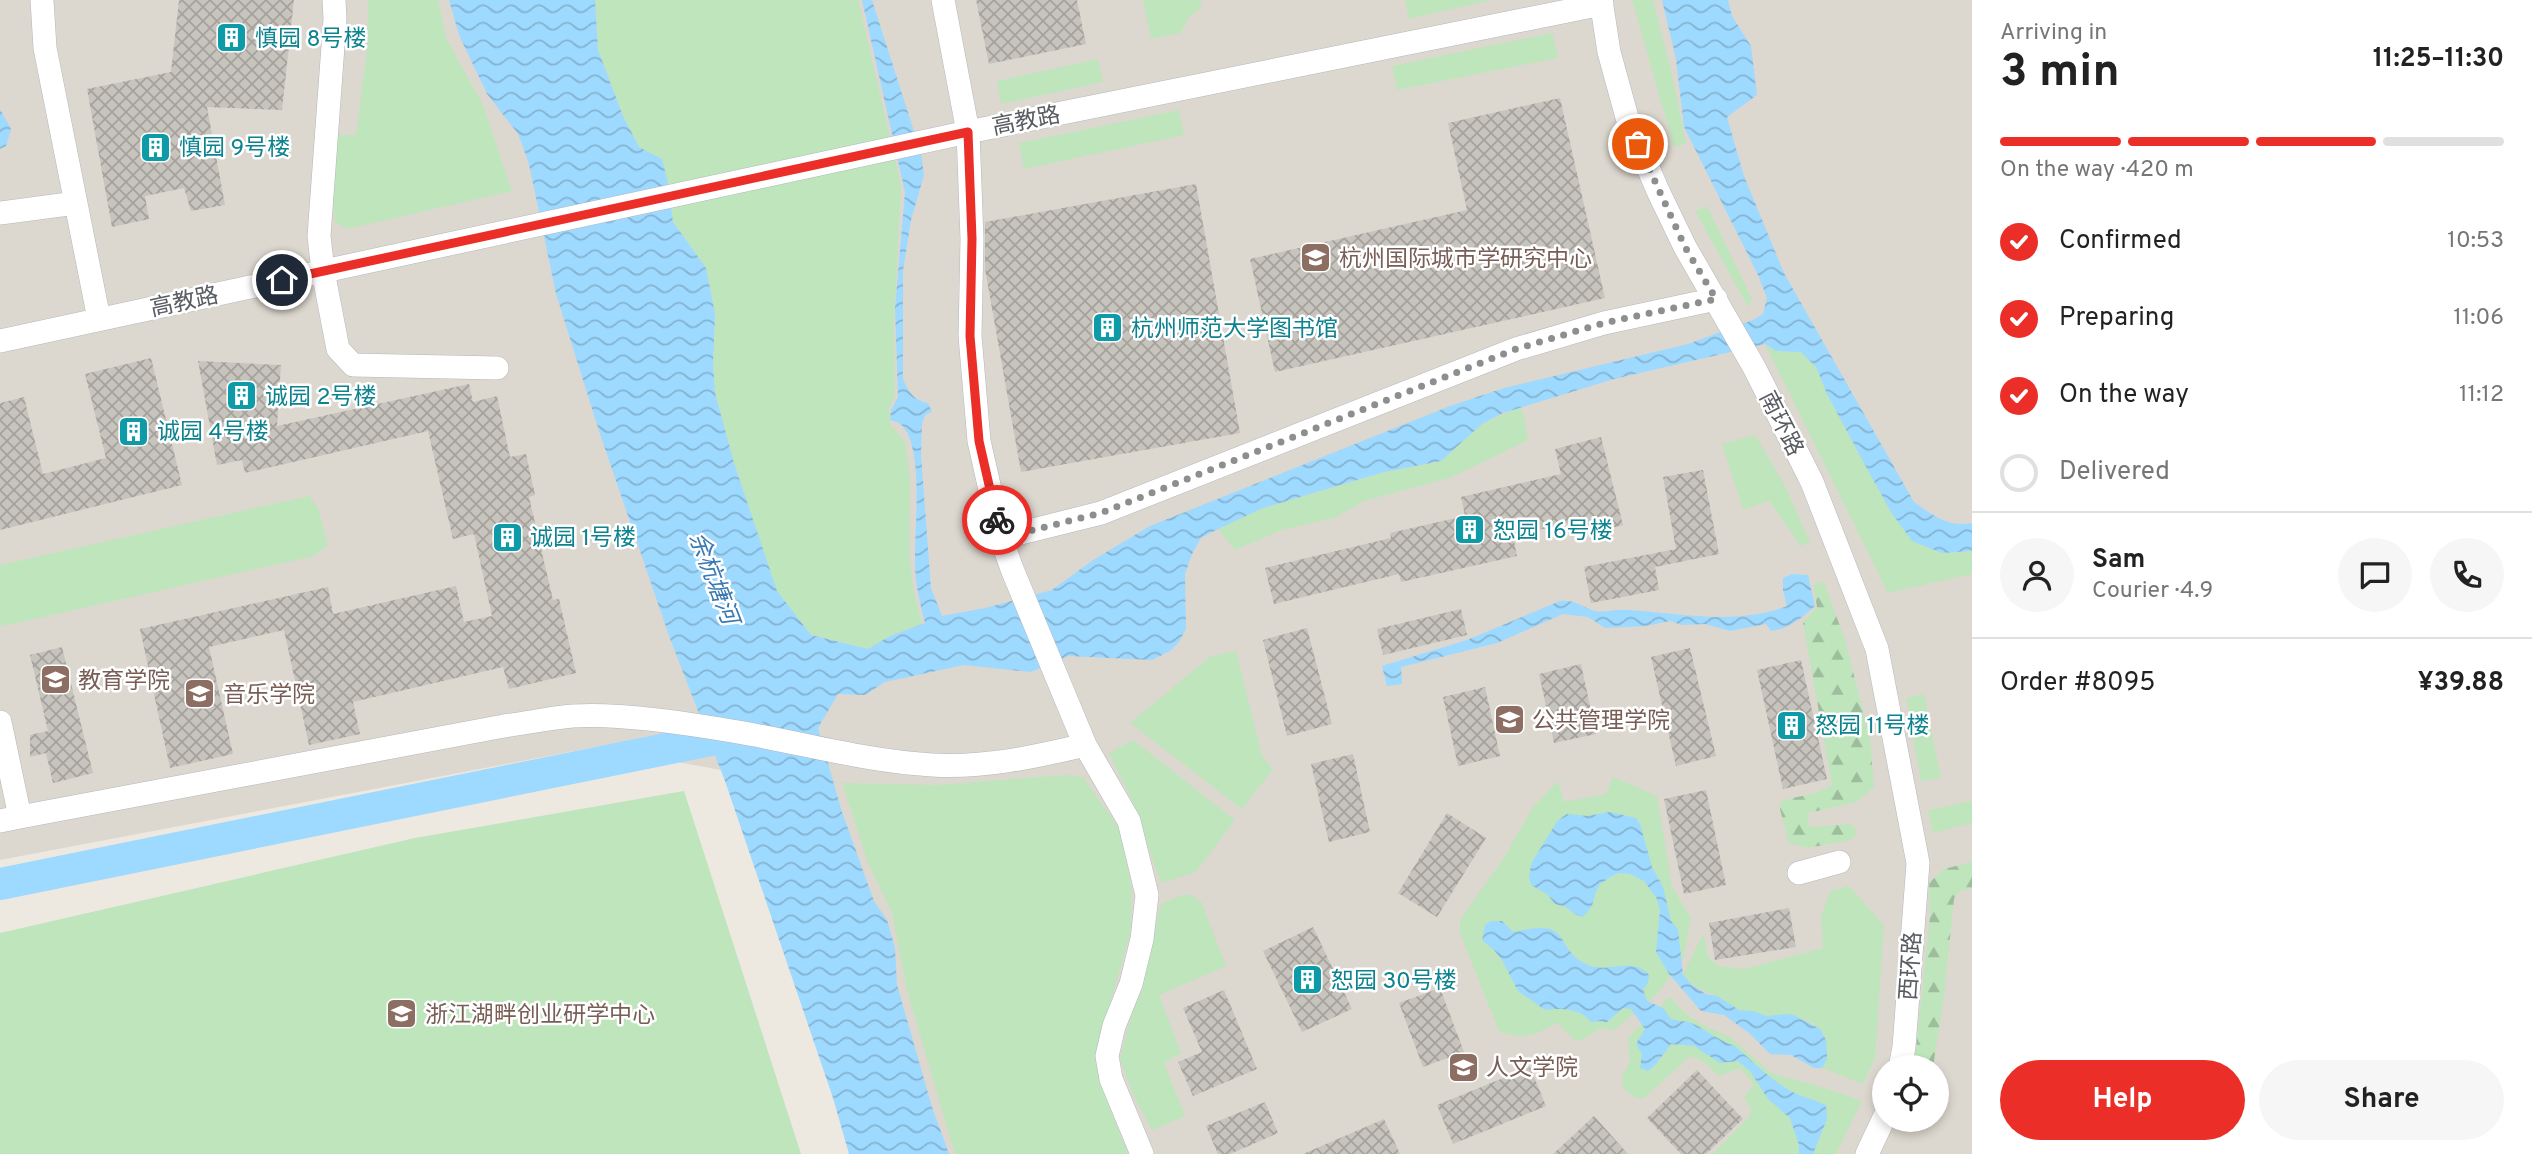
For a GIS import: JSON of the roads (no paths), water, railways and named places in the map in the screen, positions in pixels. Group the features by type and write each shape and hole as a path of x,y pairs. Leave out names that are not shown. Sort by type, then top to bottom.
{"street":[{"path":"42,0 45,48 99,319"},
{"path":"334,0 319,236 338,349 353,366 497,368"},
{"path":"943,0 968,132 972,239 970,336 979,441 1001,538 1085,746 1129,821 1147,895 1142,939 1131,984 1114,1026 1107,1056 1111,1079 1142,1154"},
{"name":"高教路","path":"0,341 752,177 1602,2"},
{"name":"南环路","path":"1602,2 1609,52 1628,121 1685,247 1754,368 1812,482 1877,649 1918,863"},
{"path":"0,213 76,203"},
{"path":"1001,538 1101,513 1516,349 1604,323 1719,304"},
{"path":"0,722 10,819 504,726 574,716 635,719 732,731 848,755 933,765 1032,758 1085,746"},
{"path":"1800,873 1839,862"},
{"name":"西环路","path":"1903,1055 1918,863"},
{"path":"1867,1154 1877,1132"}],"water":[{"name":"余杭塘河","path":"449,0 595,0 598,50 623,116 639,147 662,159 673,222 706,268 715,314 715,393 734,463 777,591 811,635 868,649 890,636 925,623 915,571 917,493 914,455 904,428 890,420 891,410 898,397 895,308 905,192 862,0 872,0 921,153 924,175 911,220 903,271 903,379 912,395 928,403 932,412 926,414 922,423 921,455 931,588 942,616 985,608 1052,590 1093,560 1150,526 1450,406 1504,388 1688,344 1763,314 1767,298 1758,275 1684,127 1676,59 1662,0 1728,0 1732,16 1751,46 1757,95 1727,117 1744,176 1784,273 1914,502 1948,522 1972,523 1972,551 1942,553 1912,541 1891,512 1865,465 1827,394 1816,367 1801,352 1776,351 1765,344 1614,379 1503,413 1482,424 1441,461 1384,472 1263,508 1218,529 1201,538 1185,574 1186,629 1170,651 1152,660 1068,656 1031,672 964,665 885,682 865,695 838,694 818,728 842,812 874,901 887,920 895,948 897,985 932,1107 949,1154 849,1154 833,1098 725,781 669,636 599,431 556,294 529,164 518,134 487,94 459,35"},
{"path":"0,109 11,129 6,146 0,149"},
{"path":"1792,574 1808,575 1815,606 1795,622 1778,630 1771,631 1766,624 1730,631 1705,624 1682,625 1670,621 1646,626 1605,628 1588,617 1563,614 1497,643 1401,667 1402,684 1387,686 1382,666 1467,640 1560,601 1574,602 1599,611 1623,610 1707,617 1748,615 1787,606 1783,578"},
{"path":"1610,812 1636,818 1640,824 1652,867 1663,887 1671,921 1678,929 1683,975 1706,994 1717,996 1739,1010 1767,1016 1794,1015 1820,1029 1826,1040 1827,1051 1827,1059 1822,1068 1814,1068 1791,1055 1770,1054 1749,1033 1724,1015 1701,1011 1669,974 1656,952 1660,909 1656,897 1644,881 1630,874 1619,873 1612,876 1600,884 1592,906 1583,917 1555,904 1547,894 1531,885 1529,876 1532,862 1558,820 1567,814 1587,816"},
{"path":"1491,921 1502,921 1513,932 1533,928 1555,932 1577,958 1588,965 1643,969 1649,975 1648,983 1643,989 1647,1001 1663,1008 1671,1019 1689,1022 1735,1046 1782,1085 1826,1105 1827,1119 1813,1154 1799,1154 1799,1145 1790,1118 1768,1099 1750,1071 1738,1061 1719,1063 1695,1046 1671,1044 1648,1071 1640,1068 1642,1054 1636,1044 1645,1029 1631,1009 1623,1008 1606,1023 1591,1022 1576,1012 1564,1009 1545,1010 1518,991 1502,960 1482,940 1485,925"}],"waterway":[{"path":"0,884 750,732"}],"place":[{"name":"慎园 8号楼","path":"232,38"},
{"name":"慎园 9号楼","path":"156,147"},
{"name":"杭州国际城市学研究中心","path":"1316,258"},
{"name":"杭州师范大学图书馆","path":"1108,328"},
{"name":"诚园 2号楼","path":"242,396"},
{"name":"诚园 4号楼","path":"134,431"},
{"name":"恕园 16号楼","path":"1470,530"},
{"name":"诚园 1号楼","path":"507,537"},
{"name":"教育学院","path":"55,680"},
{"name":"音乐学院","path":"200,694"},
{"name":"公共管理学院","path":"1509,720"},
{"name":"怒园 11号楼","path":"1792,725"},
{"name":"恕园 30号楼","path":"1308,980"},
{"name":"浙江湖畔创业研学中心","path":"402,1014"},
{"name":"人文学院","path":"1463,1067"}]}
